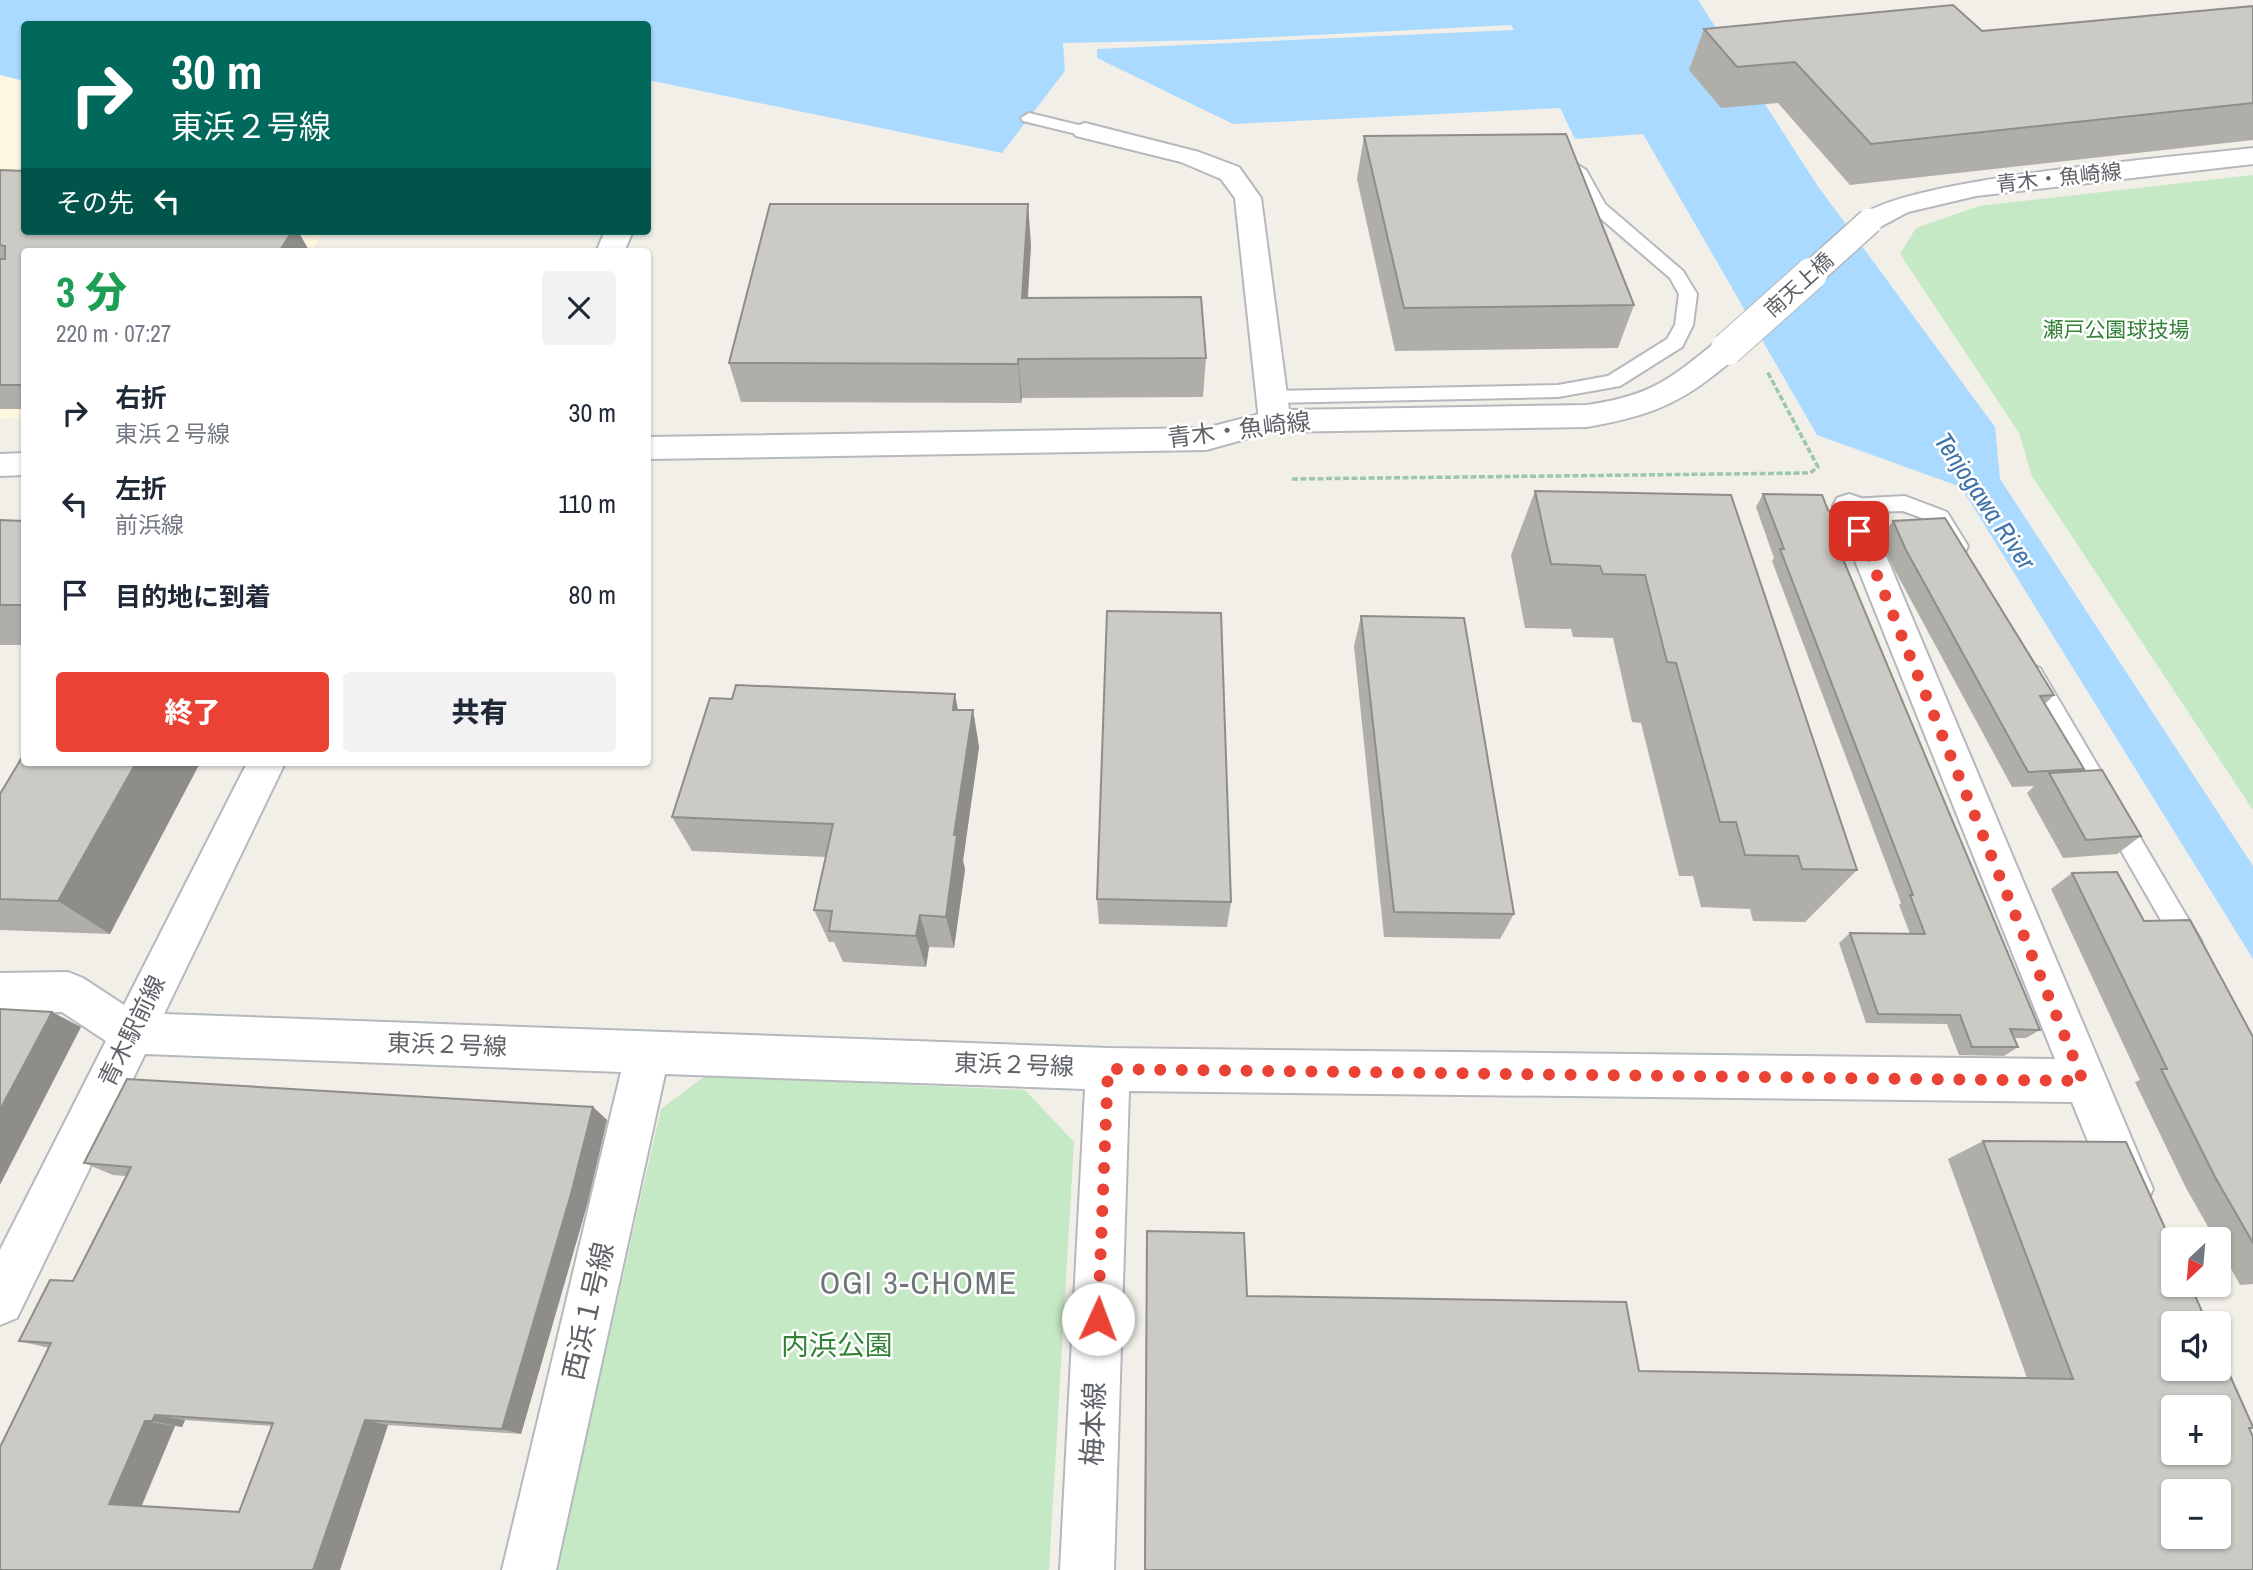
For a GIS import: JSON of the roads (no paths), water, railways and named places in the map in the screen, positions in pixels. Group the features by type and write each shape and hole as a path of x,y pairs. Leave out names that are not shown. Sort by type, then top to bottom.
{"street":[{"path":"1085,131 1190,157 1230,173 1248,198 1275,410"},
{"name":"青木・魚崎線","path":"1870,220 1899,206 1976,188 2253,156"},
{"name":"南天上橋","path":"1727,349 1870,220"},
{"name":"青木・魚崎線","path":"651,448 1206,439 1275,410 1587,416 1627,409 1660,398 1727,349"},
{"path":"0,465 21,464"},
{"path":"1849,506 2083,1081 2143,1221"},
{"name":"青木駅前線","path":"0,1301 14,1242 130,1033 264,766"},
{"path":"0,992 68,992 130,1033"},
{"name":"東浜２号線","path":"130,1033 1108,1069 2083,1081"},
{"name":"西浜１号線","path":"528,1570 648,1052"},
{"name":"梅本線","path":"1087,1570 1108,1069"}],"lane":[{"path":"1029,118 1085,131"},
{"path":"1275,410 1558,391 1613,381 1675,343 1684,325 1688,294 1677,275 1598,207 1578,170"},
{"path":"1849,506 1905,503 1940,517 1968,565"},
{"path":"2017,649 2204,971"}],"water":[{"name":"Tenjogawa River","path":"0,0 1698,0 1817,185 1995,427 2000,479 2253,866 2253,959 1961,487 1817,435 1643,134 1575,139 1560,108 1233,124 1097,58 1097,49 1514,30 1511,25 1213,40 1063,43 1065,71 1002,153 651,81 651,21 21,21 21,80 0,75"}],"district":[{"name":"OGI 3-CHOME","path":"919,1283"}],"park label":[{"name":"瀬戸公園球技場","path":"2116,330"},
{"name":"内浜公園","path":"837,1345"}]}
